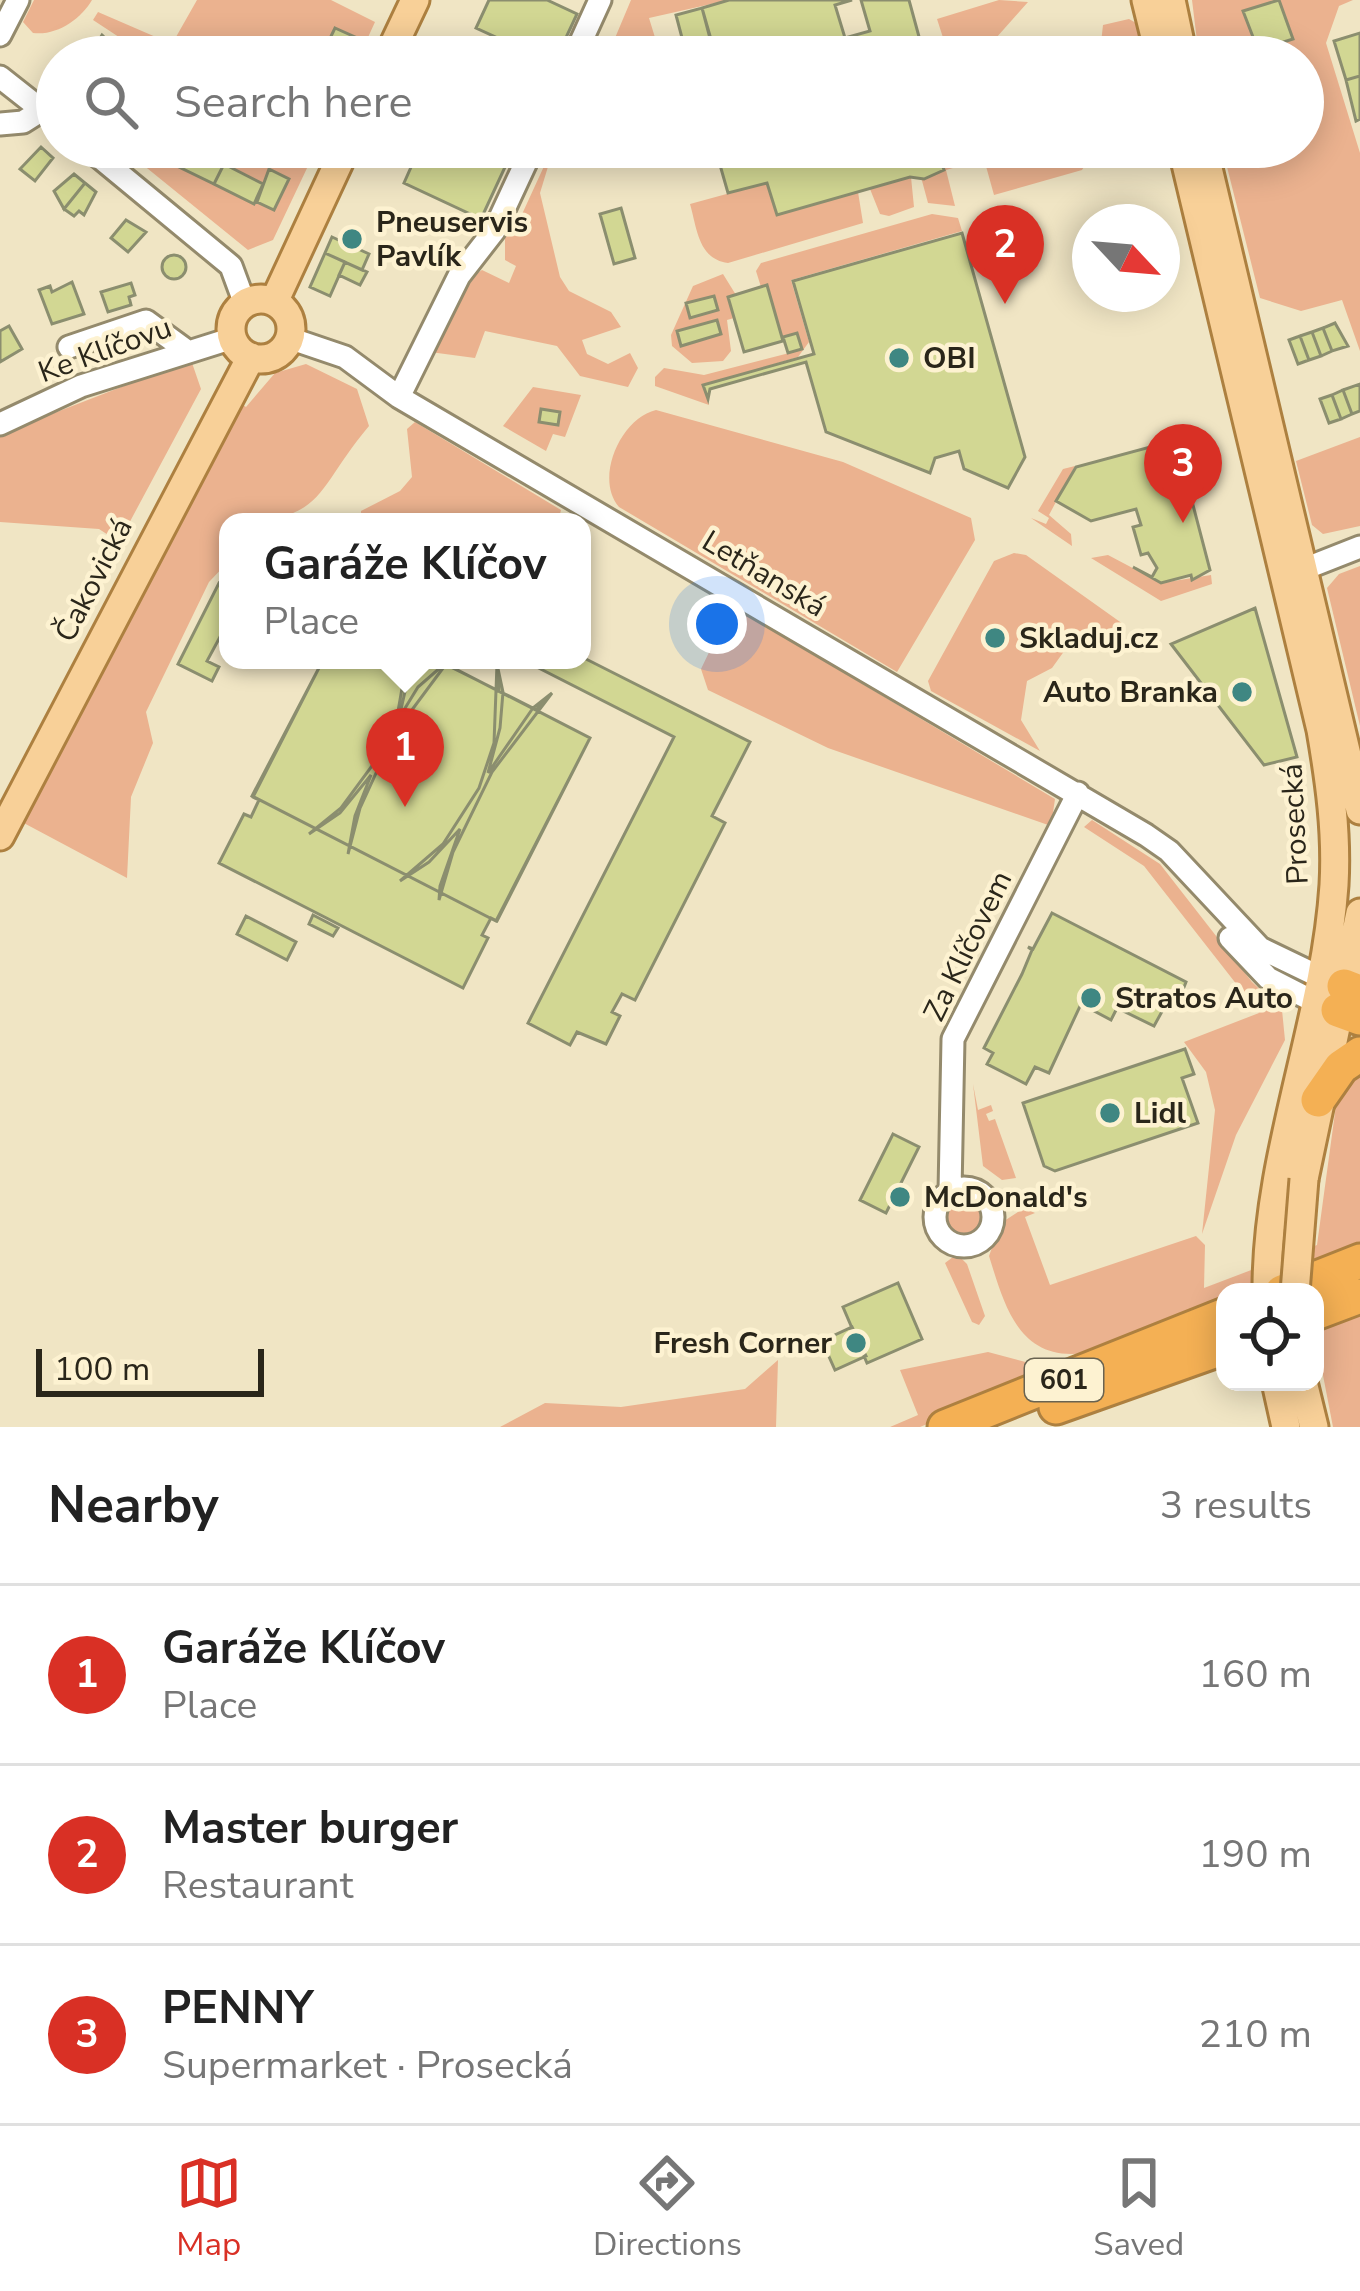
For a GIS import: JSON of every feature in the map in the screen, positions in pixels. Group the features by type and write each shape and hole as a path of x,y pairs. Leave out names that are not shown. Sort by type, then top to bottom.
{"highway":[{"path":"1318,1100 1341,1067 1360,1054"},
{"path":"1305,1283 1360,1261"},
{"path":"1324,1310 1360,1296"},
{"name":"601","path":"945,1427 1216,1319"},
{"name":"601","path":"1004,1427 1216,1350"}],"main road":[{"path":"398,36 415,0"},
{"path":"1146,0 1155,36"},
{"path":"1171,0 1179,36"},
{"path":"274,302 336,168"},
{"name":"Prosecká","path":"1188,168 1360,810"},
{"name":"Prosecká","path":"1207,168 1294,573 1334,823 1339,997 1282,1160 1268,1283"},
{"path":"274,302 290,321 289,338 278,353 242,347 233,319 245,304 274,302"},
{"name":"Čakovická","path":"0,836 242,347"},
{"name":"Prosecká","path":"1295,1283 1304,1179 1360,913"},
{"path":"1278,1391 1286,1427"},
{"path":"1305,1391 1314,1427"}],"street":[{"path":"0,35 18,0"},
{"path":"584,36 600,0"},
{"path":"0,76 36,105"},
{"path":"0,124 36,119"},
{"path":"113,168 232,266 245,304"},
{"path":"399,397 459,276 494,231 523,168"},
{"path":"69,347 146,321 187,351"},
{"name":"Letňanská","path":"289,338 329,348 399,397 1169,850 1260,948 1339,997"},
{"name":"Ke Klíčovu","path":"0,424 81,386 187,351 242,347"},
{"path":"1294,573 1360,547"},
{"name":"Za Klíčovem","path":"960,1190 953,1039 1078,794"}],"shaded area":[{"path":"34,0 92,0 67,25 33,33 23,22"},
{"path":"197,0 331,0 375,22 369,36 351,36 336,28 332,36 177,36"},
{"path":"631,0 729,0 649,18 655,36 616,36"},
{"path":"999,0 1028,2 998,36 942,36 937,19"},
{"path":"1192,0 1353,0 1339,6 1326,43 1360,153 1360,351 1342,300 1301,311 1260,298 1227,168 1324,168 1324,36 1292,36 1289,27 1243,11 1253,36 1196,36"},
{"path":"98,12 154,36 117,36 93,20"},
{"path":"1129,19 1143,27 1145,36 1102,36 1103,25"},
{"path":"147,168 181,168 253,203 257,197 273,210 289,179 270,169 263,184 231,168 307,168 273,240 248,250"},
{"path":"543,168 548,168 540,193 560,277 569,291 611,312 621,327 582,340 587,354 608,364 630,353 638,368 628,387 580,376 557,346 485,331 475,358 430,352 452,306 473,277 482,270 509,283 516,266 505,260 505,233 512,236"},
{"path":"953,168 946,170 955,206 928,203 921,177"},
{"path":"986,168 1083,168 1082,170 994,195"},
{"path":"911,177 914,207 889,216 880,214 870,189"},
{"path":"767,183 777,215 858,192 863,223 728,263 710,255 700,241 690,204"},
{"path":"932,214 958,218 962,231 791,280 809,342 798,357 704,385 709,405 655,386 655,377 664,368 704,375 801,350 797,334 782,338 768,286 761,287 756,271 761,263"},
{"path":"723,274 736,295 728,297 734,318 727,320 731,351 723,361 692,363 672,346 671,335 693,286"},
{"path":"191,360 201,389 119,542 99,529 0,522 0,434"},
{"path":"306,364 357,389 369,426 302,509 219,513 219,571 209,582 146,712 153,743 131,797 127,878 20,821 240,403 246,407 275,373"},
{"path":"533,387 581,395 565,437 553,434 546,451 503,426"},
{"path":"656,410 843,462 971,518 975,540 897,672 619,507 609,481 615,451 632,424"},
{"path":"415,422 560,513 361,513 400,491 412,477 407,429"},
{"path":"1360,437 1360,526 1323,534 1312,525 1296,461"},
{"path":"1075,466 1049,515 1071,534 1072,546 1031,518 1046,524 1049,518 1038,511 1063,469"},
{"path":"1014,553 1026,555 1123,624 1070,643 1052,668 1027,681 1021,720 1040,751 931,691 928,681 994,561"},
{"path":"1108,555 1161,583 1211,575 1212,584 1161,601 1091,558"},
{"path":"1360,566 1360,726 1327,588 1339,574"},
{"path":"744,613 1055,799 1051,826 828,748 708,690 701,669 723,623"},
{"path":"1092,820 1160,864 1252,982 1282,1010 1285,1040 1236,1135 1202,1234 1215,1110 1206,1072 1184,1042 1259,1013 1144,866 1084,827"},
{"path":"1360,1070 1360,1242 1258,1283 1217,1283 1317,1245 1337,1098"},
{"path":"973,1084 978,1110 991,1105 993,1111 986,1114 989,1121 995,1119 1016,1178 1002,1180 983,1166"},
{"path":"963,1198 976,1203 981,1216 976,1229 963,1234 950,1229 945,1216 950,1203"},
{"path":"1024,1208 1035,1213 1025,1217 1050,1285 1196,1236 1205,1245 1204,1288 1216,1283 1216,1300 1085,1353 1063,1354 1044,1349 1018,1327 989,1256 1001,1223"},
{"path":"957,1254 967,1264 985,1316 979,1325 972,1322 945,1263"},
{"path":"1360,1312 1360,1427 1333,1427 1324,1380 1324,1325"},
{"path":"988,1352 1056,1370 920,1427 890,1427 918,1415 900,1370"},
{"path":"778,1360 776,1427 500,1427 545,1403 621,1407 745,1389"}],"building":[{"path":"489,0 547,0 577,14 567,36 493,36 476,28"},
{"path":"729,0 852,0 835,5 844,36 709,36 702,8"},
{"path":"861,0 909,0 919,36 852,36 870,31"},
{"path":"1279,0 1292,36 1253,36 1243,11"},
{"path":"702,8 710,36 682,36 676,15"},
{"path":"1360,33 1360,76 1346,80 1334,41"},
{"path":"1360,76 1360,119 1356,121 1346,80"},
{"path":"36,152 36,168 45,168 35,181 20,169"},
{"path":"181,168 222,168 214,184"},
{"path":"222,168 232,168 263,184 254,204 214,184"},
{"path":"411,168 505,168 481,219 404,183"},
{"path":"721,168 944,170 777,215 767,183 728,193"},
{"path":"269,169 289,179 274,210 257,202"},
{"path":"74,174 85,183 64,209 54,191"},
{"path":"85,183 96,192 84,215 79,211 74,216 64,209"},
{"path":"621,208 635,258 614,264 600,214"},
{"path":"126,220 146,232 128,252 111,238"},
{"name":"OBI","path":"962,233 1025,457 1008,488 964,469 959,451 935,458 930,473 826,432 806,362 710,389 708,399 703,385 814,354 793,281"},
{"path":"332,237 369,254 362,270 325,253"},
{"path":"325,253 345,262 330,296 310,287"},
{"path":"174,255 183,258 183,276 174,279 165,276 162,267 165,258"},
{"path":"345,262 367,272 360,285 339,275"},
{"path":"72,282 84,314 52,324 39,290 50,286 52,292"},
{"path":"131,283 135,295 129,297 131,305 108,312 101,292"},
{"path":"767,285 783,341 744,352 728,297"},
{"path":"714,296 718,310 690,318 686,303"},
{"path":"717,320 721,334 681,346 677,331"},
{"path":"1335,323 1348,346 1332,351 1323,328"},
{"path":"9,326 22,349 0,362 0,331"},
{"path":"1323,328 1332,351 1321,356 1312,332"},
{"path":"1312,332 1321,356 1309,360 1300,336"},
{"path":"797,333 802,349 788,353 783,337"},
{"path":"1300,336 1309,360 1298,364 1289,340"},
{"path":"1360,384 1360,411 1352,414 1343,390"},
{"path":"1343,390 1352,414 1341,419 1332,395"},
{"path":"1332,395 1341,419 1329,423 1320,399"},
{"path":"541,409 560,412 558,425 539,422"},
{"path":"1176,440 1210,570 1192,580 1191,575 1161,583 1133,567 1152,577 1157,568 1148,553 1141,555 1133,527 1141,525 1136,509 1091,521 1056,501 1076,467"},
{"path":"219,583 219,639 207,661 219,667 212,681 178,664"},
{"name":"Auto Branka","path":"1255,608 1297,757 1264,765 1171,644"},
{"path":"591,662 750,742 712,816 725,823 635,1000 622,994 612,1012 620,1016 606,1044 577,1032 570,1045 528,1023 674,737 541,669 591,669"},
{"path":"318,669 455,669 499,691 498,669 503,693 533,708 552,693 536,710 590,738 497,921 491,918 482,935 488,938 463,988 219,863 244,814 251,817 259,800 253,797"},
{"path":"318,669 456,669 590,738 496,921 252,796"},
{"path":"405,669 409,674 399,718 418,687 442,669 394,734 360,808 348,854 355,816 371,775 340,813 309,834 341,808 377,759 397,717"},
{"path":"497,669 503,692 500,728 488,773 533,708 552,693 492,772 453,852 439,900 440,886 460,829 429,862 400,881 443,844 479,788 494,743"},
{"name":"Stratos Auto","path":"1052,913 1186,982 1179,1000 1173,996 1170,1009 1165,1006 1154,1026 1117,1008 1111,1020 1081,1004 1049,1073 1035,1067 1026,1084 987,1064 993,1053 984,1048 1022,974 1032,950 1028,947 1033,949"},
{"path":"313,915 338,928 333,936 309,924"},
{"path":"246,916 296,942 287,960 237,934"},
{"name":"Lidl","path":"1185,1049 1194,1074 1182,1078 1198,1123 1055,1171 1044,1166 1023,1103"},
{"path":"893,1134 919,1147 886,1213 860,1200"},
{"path":"898,1283 922,1339 867,1363 843,1307"},
{"path":"852,1327 866,1356 835,1370 822,1341"}],"place":[{"name":"Pneuservis Pavlík","path":"352,239"},
{"name":"Master burger","path":"1005,304"},
{"name":"OBI","path":"899,358"},
{"name":"PENNY","path":"1183,523"},
{"name":"Skladuj.cz","path":"995,638"},
{"name":"Auto Branka","path":"1242,692"},
{"name":"Garáže Klíčov","path":"405,807"},
{"name":"Stratos Auto","path":"1091,998"},
{"name":"Lidl","path":"1110,1113"},
{"name":"McDonald's","path":"900,1197"},
{"name":"Fresh Corner","path":"856,1343"}]}
